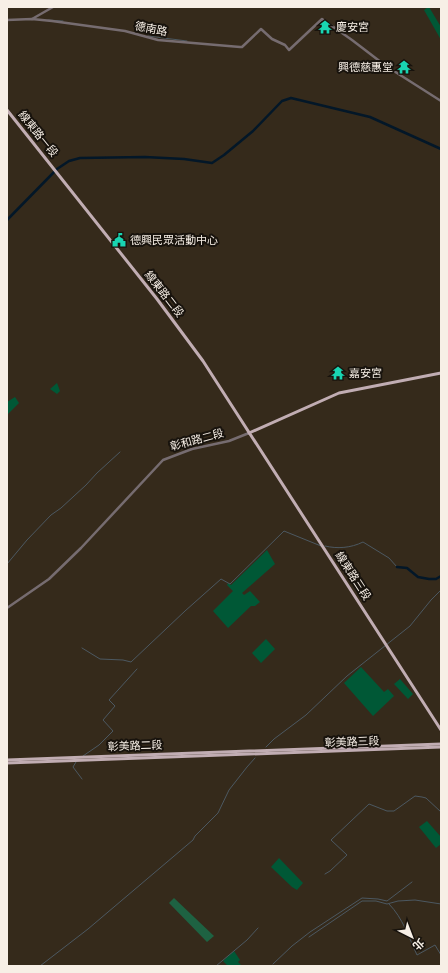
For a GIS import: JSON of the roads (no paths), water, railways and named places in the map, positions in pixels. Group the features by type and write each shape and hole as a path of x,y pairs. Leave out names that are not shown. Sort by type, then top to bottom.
{"main road":[{"name":"線東路一段","path":"7,110 57,173"},
{"name":"線東路二段","path":"57,173 183,332 249,433"},
{"name":"彰和路二段","path":"249,433 339,393 441,374"},
{"name":"線東路三段","path":"249,433 441,730"},
{"name":"彰美路三段","path":"264,752 441,744"},
{"name":"彰美路三段","path":"264,752 441,747"},
{"name":"彰美路二段","path":"7,763 264,752"},
{"name":"彰美路二段","path":"7,760 191,755"}],"street":[{"path":"32,19 53,7"},
{"name":"德南路","path":"7,20 32,19 125,32 158,40 240,47 242,47 261,29 272,39 285,45 289,50 322,19 386,66 441,101"},
{"name":"彰和路二段","path":"7,608 49,580 163,460 192,449 229,441 249,433"}],"waterway":[{"path":"48,20 63,21"},
{"path":"148,36 187,41"},
{"path":"7,220 57,169 69,161 80,158 145,157 184,159 212,163 253,131 282,101 291,98 370,117 441,149"},
{"path":"7,564 51,515 61,508 120,452"},
{"path":"82,648 100,659 123,660 131,662 221,579 230,584 284,531 321,546"},
{"path":"325,546 354,546 363,542 389,558 397,567"},
{"path":"397,567 407,568 418,577 436,579 441,576"},
{"path":"266,747 274,739 306,715 347,676 410,626 441,590"},
{"path":"83,756 99,745 113,731 103,720 115,706 109,700 137,669"},
{"path":"40,966 88,929 193,840 195,836 218,813 229,790 255,758"},
{"path":"76,762 73,767 82,779"},
{"path":"325,874 347,855 331,840 369,804 387,811 394,811 415,796 426,798 441,812"},
{"path":"273,964 310,932 362,898 387,901 412,882"},
{"path":"309,937 362,901 376,901 387,904 398,901 415,900 441,904"},
{"path":"389,904 402,922 417,955 435,945 441,955"},
{"path":"216,966 247,940 258,928"}],"place":[{"name":"慶安宮","path":"325,27"},
{"name":"興德慈惠堂","path":"404,67"},
{"name":"德興民眾活動中心","path":"119,240"},
{"name":"嘉安宮","path":"338,373"}]}
